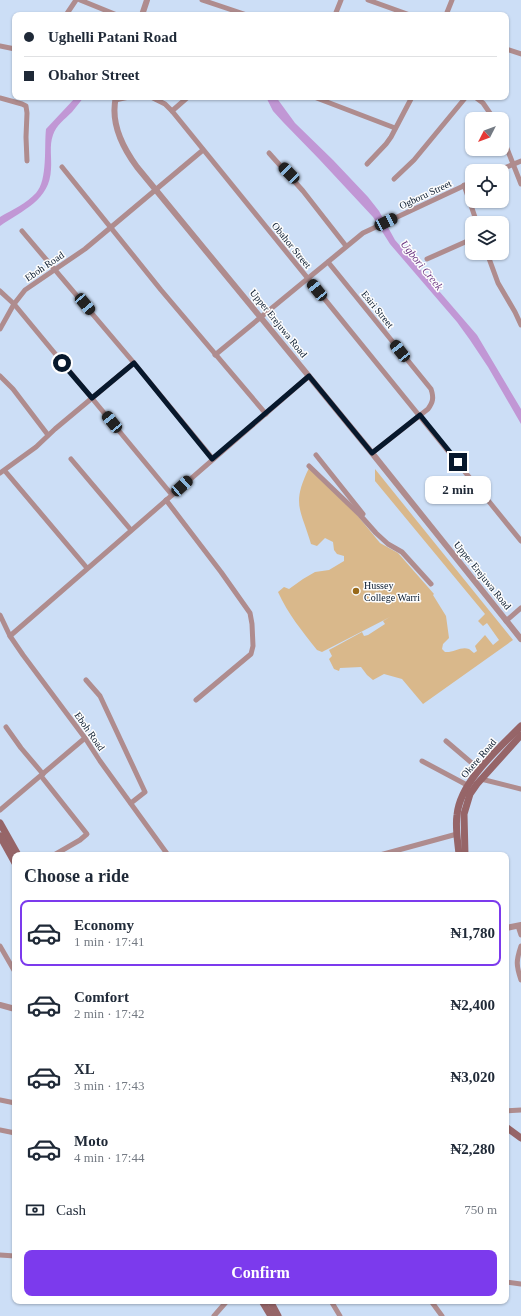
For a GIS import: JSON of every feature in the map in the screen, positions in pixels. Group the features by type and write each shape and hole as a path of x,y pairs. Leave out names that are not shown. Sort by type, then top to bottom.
{"main road":[{"name":"Okere Road","path":"459,852 456,815 461,797 467,785 521,726"},
{"name":"Okere Road","path":"465,852 464,814 470,794 481,779 521,735"},
{"path":"0,823 16,852"},
{"path":"0,836 12,858"},
{"path":"509,1129 521,1138"},
{"path":"509,1134 521,1143"},
{"path":"264,1304 271,1316"},
{"path":"272,1304 278,1316"}],"street":[{"path":"68,12 76,0"},
{"path":"80,0 110,12"},
{"path":"143,12 147,0"},
{"path":"202,0 238,12"},
{"path":"336,12 341,0"},
{"path":"368,0 402,12"},
{"path":"447,12 452,0"},
{"path":"0,46 12,48"},
{"path":"509,50 521,54"},
{"path":"0,98 26,106 28,114 26,137 27,161"},
{"name":"Upper Erejuwa Road","path":"115,100 115,115 122,144 133,162 372,453 521,639"},
{"name":"Obahor Street","path":"158,100 165,104 172,111 521,540"},
{"path":"172,111 185,100"},
{"path":"322,100 395,128"},
{"path":"367,164 386,144 410,100"},
{"path":"394,179 426,146 464,100"},
{"path":"479,100 489,112"},
{"name":"Eboh Road","path":"0,329 14,304 25,290 85,249 203,150"},
{"path":"269,153 304,191 346,246"},
{"path":"509,154 521,184"},
{"path":"509,166 521,161"},
{"path":"62,167 215,355 266,414"},
{"path":"464,185 475,216"},
{"name":"Ogboru Street","path":"215,355 363,233 464,185"},
{"path":"22,231 56,269 212,459"},
{"path":"427,259 465,242"},
{"path":"490,260 498,283 521,325"},
{"name":"Esiri Street","path":"328,262 431,389 434,399 428,409 372,453"},
{"path":"0,291 14,304 172,495"},
{"path":"87,568 2,472 36,447 48,435 134,363"},
{"path":"0,376 13,389 48,435"},
{"path":"10,636 309,376"},
{"path":"316,455 382,538"},
{"path":"71,459 131,530"},
{"path":"309,466 382,538 402,552 431,584"},
{"path":"166,500 221,572 252,618 253,646 250,654 196,700"},
{"path":"506,621 521,608"},
{"name":"Eboh Road","path":"0,615 10,636 85,738 165,852"},
{"path":"86,680 100,696 145,792 131,803"},
{"path":"6,727 87,834 80,840 59,852"},
{"path":"0,810 85,738"},
{"path":"446,741 480,770"},
{"path":"422,761 467,785"},
{"path":"481,779 521,789"},
{"path":"391,852 457,834"},
{"path":"509,927 519,925 521,935"},
{"path":"0,946 12,967"},
{"path":"521,946 517,966 521,980"},
{"path":"0,1005 12,1008"},
{"path":"0,1100 12,1102"},
{"path":"509,1111 521,1110"},
{"path":"0,1130 12,1132"},
{"path":"0,1255 12,1256"},
{"path":"509,1282 521,1284"},
{"path":"214,1316 224,1304"},
{"path":"332,1304 338,1315"},
{"path":"433,1304 442,1316"}],"shaded area":[{"path":"73,100 82,100 54,131 51,148 51,169 46,189 34,203 0,226 0,217 28,200 40,187 44,172 46,129"},
{"path":"268,100 278,100 295,123 368,197 379,211 395,240 477,335 521,409 521,424 488,367 457,322 390,244 373,217 273,111"},
{"path":"309,468 357,515 380,543 398,553 434,594 433,595 446,616 449,638 443,644 442,649 445,652 466,648 474,653 477,651 475,646 485,635 493,645 499,640 487,623 483,626 478,621 485,614 375,481 375,469 513,640 423,704 402,679 384,674 373,680 361,667 340,668 339,671 334,669 329,659 332,656 329,650 362,632 364,636 368,635 385,624 383,621 390,617 322,652 317,650 306,636 282,600 278,592 284,587 289,589 315,572 329,570 344,561 344,556 337,554 334,550 333,542 325,538 317,546 311,544 301,514 299,499 300,491"}],"place":[{"name":"Hussey College Warri","path":"356,591"}],"route":[{"path":"62,363 92,398 134,363 212,459 309,376 372,453 420,415 458,462"}],"water label":[{"name":"Ugbori Creek","path":"422,265"}]}
